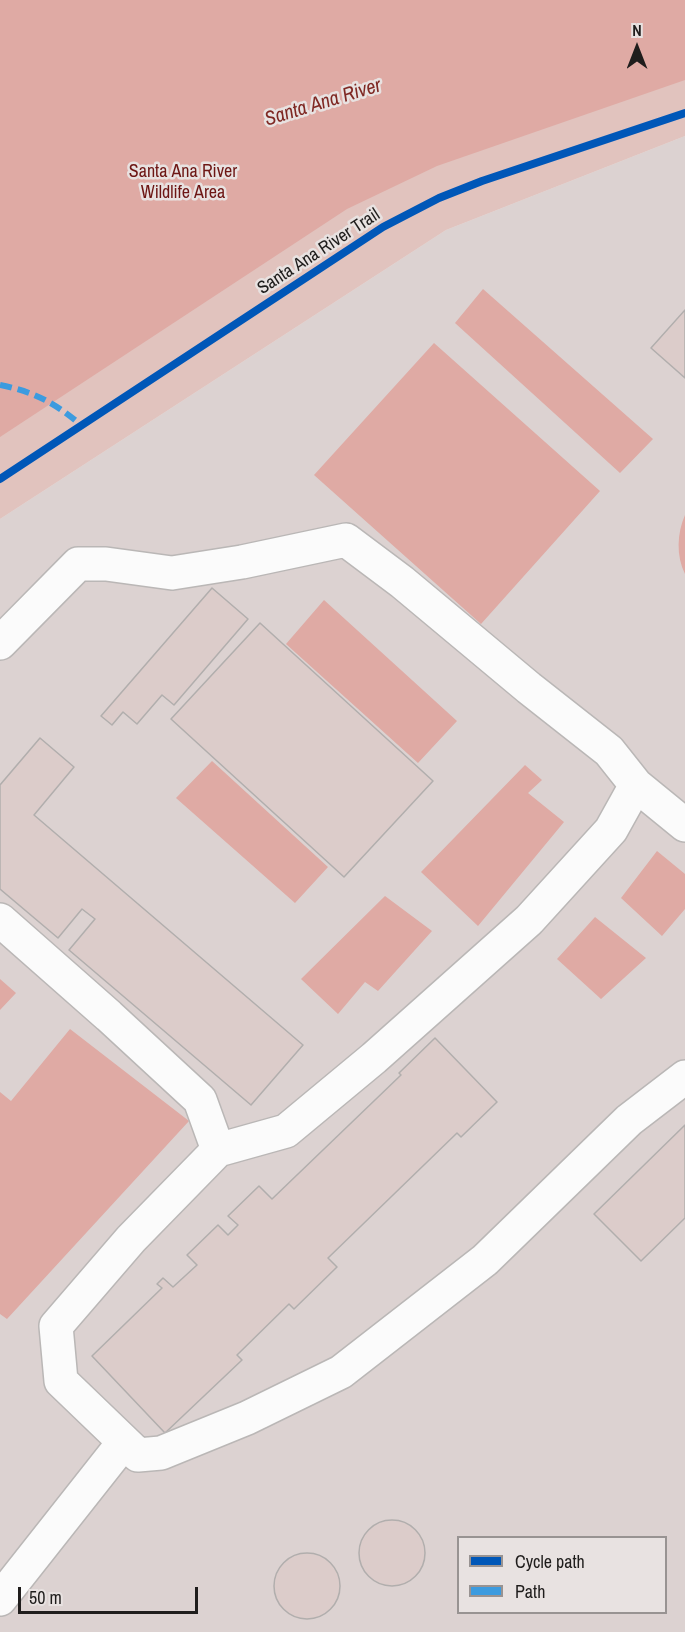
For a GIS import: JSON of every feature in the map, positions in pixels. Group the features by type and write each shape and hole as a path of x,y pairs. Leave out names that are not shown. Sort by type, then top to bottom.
{"lane":[{"path":"0,643 78,564 106,564 172,573 242,562 346,540 402,582 609,751 636,785 685,825"},
{"path":"636,785 612,830 529,920 374,1058 286,1131 218,1150 131,1239 56,1326 61,1381 138,1455 161,1453 247,1418 341,1372 485,1260 629,1120 685,1077"},
{"path":"0,920 200,1100 218,1150"},
{"path":"0,1599 124,1442"}],"shaded area":[{"path":"685,136 685,1632 0,1632 0,519 446,230"}],"green space":[{"name":"Santa Ana River","path":"0,0 685,0 685,136 446,230 0,519"}],"water":[{"name":"Santa Ana River","path":"0,0 685,0 685,80 437,166 347,209 0,437"},
{"path":"483,289 653,439 620,473 455,323"},
{"path":"434,343 600,491 481,624 314,475"},
{"path":"685,515 685,574 680,560 679,545 680,529"},
{"path":"324,600 457,721 418,763 286,644"},
{"path":"212,761 328,867 295,903 176,798"},
{"path":"525,765 542,780 528,793 564,822 478,926 421,872"},
{"path":"657,851 685,874 685,909 662,936 621,898"},
{"path":"385,896 432,931 378,991 365,982 338,1014 301,979"},
{"path":"595,917 646,958 601,999 557,959"},
{"path":"0,979 16,993 0,1010"},
{"path":"70,1029 189,1121 7,1319 0,1314 0,1092 11,1101"}],"building":[{"path":"685,310 685,378 651,348"},
{"path":"212,588 248,619 174,705 162,695 137,724 123,712 112,725 101,716"},
{"path":"260,623 433,781 344,877 171,719"},
{"path":"40,738 74,767 34,815 303,1045 251,1105 69,950 95,919 82,909 58,938 0,889 0,785"},
{"path":"435,1038 497,1102 461,1137 457,1133 328,1258 337,1267 294,1309 289,1304 237,1355 242,1360 165,1433 92,1356 162,1288 157,1284 163,1278 173,1287 197,1265 187,1255 218,1225 228,1235 238,1225 228,1216 259,1186 272,1199 401,1075 399,1073"},
{"path":"685,1125 685,1218 641,1261 594,1214"},
{"path":"386,1520 398,1520 410,1525 420,1535 425,1553 423,1566 410,1581 398,1586 386,1586 374,1581 364,1571 359,1559 359,1547 364,1535 374,1525"},
{"path":"301,1553 313,1553 325,1558 335,1568 340,1586 338,1599 325,1614 313,1619 301,1619 289,1614 279,1604 274,1592 274,1580 279,1568 289,1558"}],"marked path":[{"path":"0,385 44,399 81,425"}],"cycle path":[{"name":"Santa Ana River Trail","path":"0,479 383,227 439,198 482,181 685,113"}],"park label":[{"name":"Santa Ana River Wildlife Area","path":"183,182"}]}
